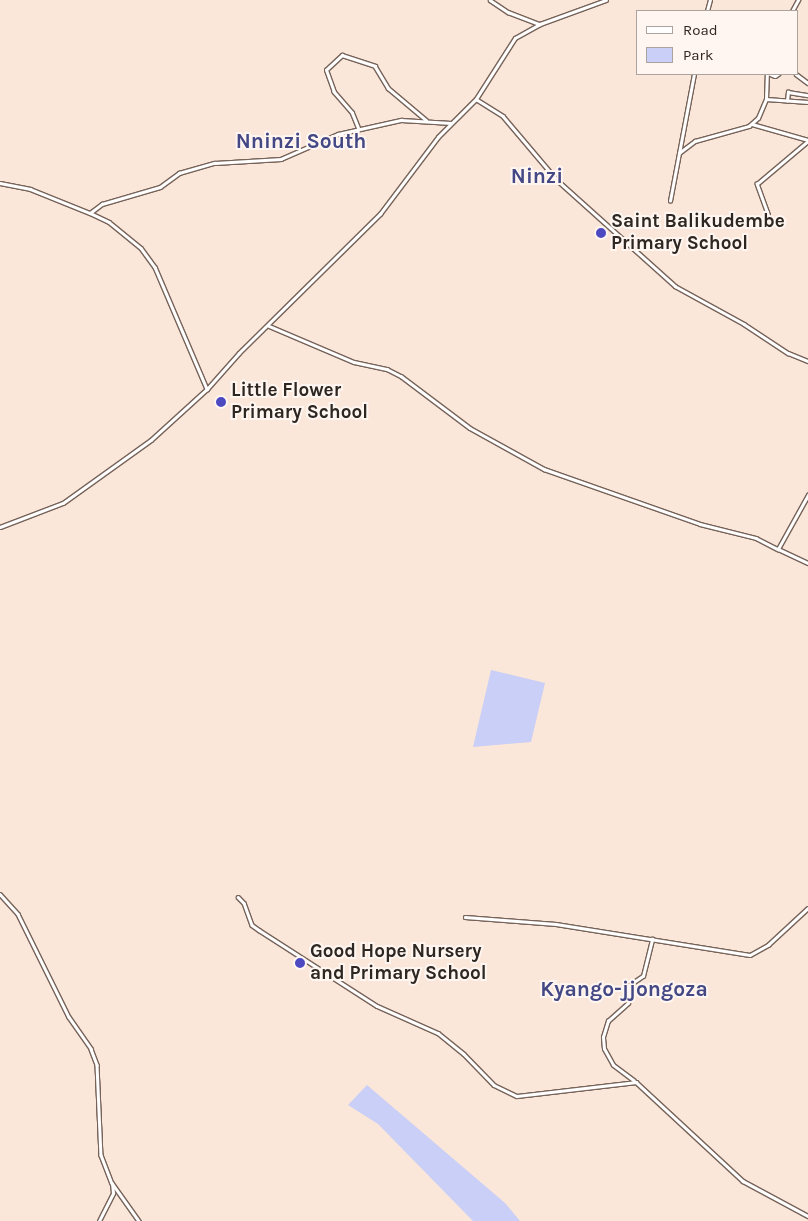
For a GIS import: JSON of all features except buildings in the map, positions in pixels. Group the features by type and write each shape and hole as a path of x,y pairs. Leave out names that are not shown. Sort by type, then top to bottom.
{"street":[{"path":"490,0 508,12 540,24"},
{"path":"0,527 63,503 151,440 207,389 380,214 451,123 476,99 510,42 540,24 606,0"},
{"path":"358,129 352,112 334,92 326,70 342,54 376,66 388,88 428,121"},
{"path":"670,201 694,75"},
{"path":"679,152 695,141 751,124 758,118 766,99 769,75"},
{"path":"797,75 808,83"},
{"path":"787,102 788,92 808,95"},
{"path":"476,99 503,116 557,180 675,286 744,324 788,353 808,361"},
{"path":"766,99 808,102"},
{"path":"90,213 102,204 160,187 186,171 215,163 281,160 332,136 401,120 451,123"},
{"path":"751,124 787,132 808,140 757,184 768,215"},
{"path":"0,183 30,189 90,213 118,228 151,260 207,389"},
{"path":"269,326 348,360 402,376 470,428 544,469 700,524 756,538 808,563"},
{"path":"778,549 808,495"},
{"path":"0,894 18,914 69,1017 91,1048 97,1065 100,1148 112,1182 113,1193 99,1221"},
{"path":"238,897 244,903 252,925 377,1006 438,1033 464,1054 481,1074 513,1095 636,1082"},
{"path":"465,917 532,921 652,939 733,954 756,954 808,908"},
{"path":"652,939 643,976 628,986 628,1003 608,1021 602,1037 605,1051 614,1064 743,1181 808,1216"},
{"path":"112,1182 139,1221"}],"green space":[{"path":"491,670 545,683 531,742 473,747"},
{"path":"367,1085 505,1203 520,1221 473,1221 378,1124 348,1105"}],"place":[{"name":"Saint Balikudembe Primary School","path":"601,233"},
{"name":"Little Flower Primary School","path":"221,402"},
{"name":"Good Hope Nursery and Primary School","path":"300,963"}],"district":[{"name":"Nninzi South","path":"301,141"},
{"name":"Ninzi","path":"537,176"},
{"name":"Kyango-jjongoza","path":"624,989"}]}
